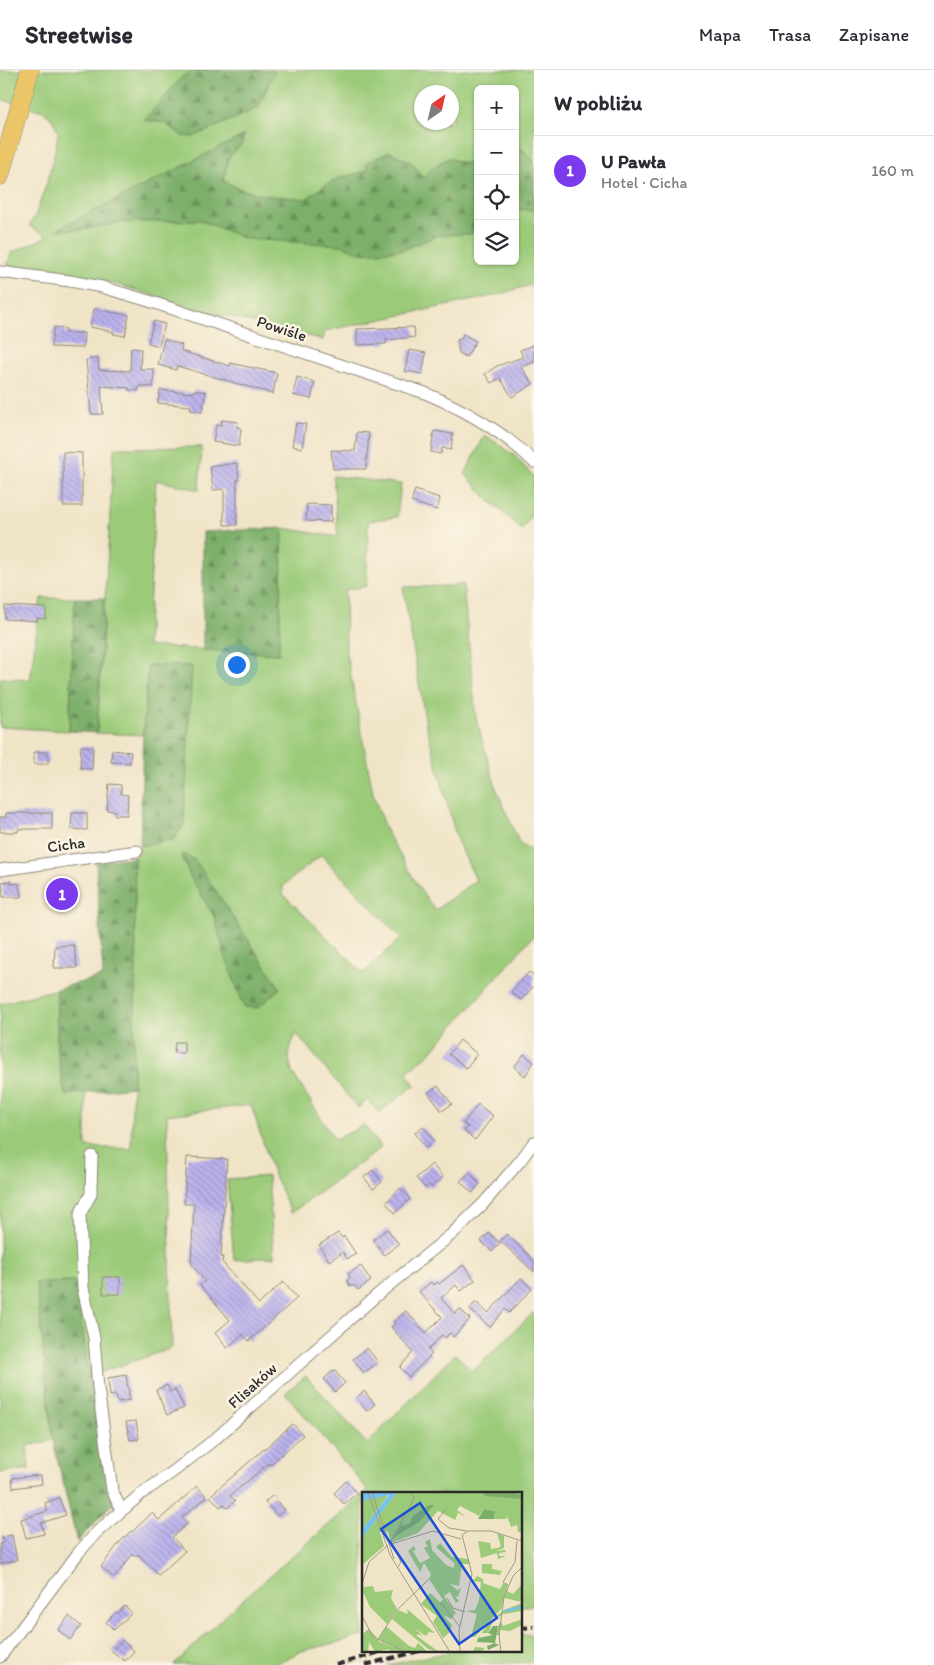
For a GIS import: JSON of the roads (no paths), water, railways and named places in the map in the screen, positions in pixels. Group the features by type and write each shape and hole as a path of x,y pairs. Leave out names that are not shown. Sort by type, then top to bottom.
{"main road":[{"path":"0,176 30,70"}],"street":[{"name":"Powiśle","path":"0,272 102,287 425,393 481,420 534,462"},
{"name":"Cicha","path":"0,870 137,851"},
{"name":"Flisaków","path":"0,1657 79,1552 98,1531 121,1510 215,1439 377,1295 452,1234 483,1204 534,1142"},
{"path":"92,1156 91,1194 80,1214 83,1288 94,1338 98,1388 112,1490 121,1510"}],"railway":[{"path":"522,1628 534,1627"},
{"path":"336,1665 381,1652"},
{"path":"365,1665 415,1652"}],"place":[{"name":"U Pawła","path":"62,894"}]}
